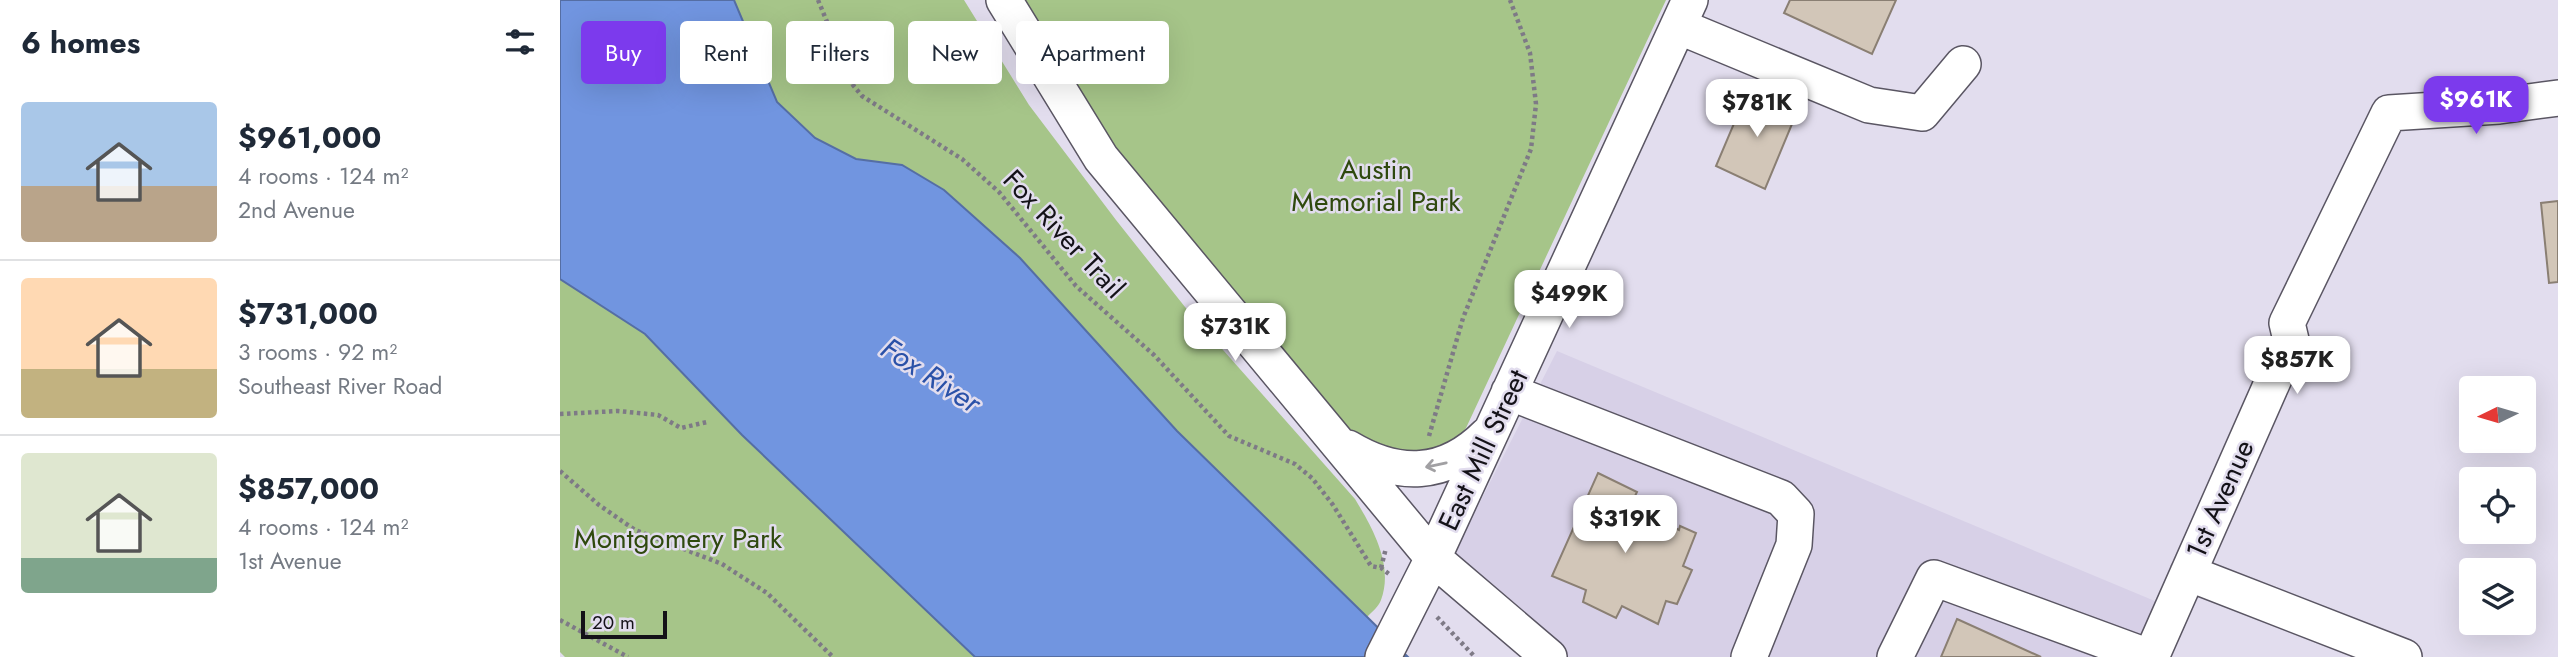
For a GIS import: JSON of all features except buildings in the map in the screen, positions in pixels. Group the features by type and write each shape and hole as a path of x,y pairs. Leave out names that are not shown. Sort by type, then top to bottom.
{"street":[{"path":"1004,0 1101,158 1433,558 1549,657"},
{"path":"1684,13 1869,105 1922,113 1963,64"},
{"name":"East Mill Street","path":"1389,644 1433,558 1684,13"},
{"name":"1st Avenue","path":"2150,657 2291,340 2287,323 2389,113 2500,106 2558,99"},
{"path":"1510,392 1782,498 1796,514 1794,545 1749,657"},
{"path":"1336,440 1363,457 1387,466 1416,468 1457,460 1474,448 1492,429"},
{"path":"2188,573 2404,657"},
{"path":"1895,657 1934,578 2150,657"}],"path":[{"name":"Fox River Trail","path":"818,0 853,85 862,96 962,159 999,192 1076,286 1154,355 1229,436 1295,464 1312,478 1333,505 1367,559 1416,594 1475,657"},
{"path":"1416,468 1427,446 1463,318 1531,149 1536,104 1530,53 1510,0"},
{"path":"560,414 618,411 658,415 681,428 707,422"},
{"path":"560,471 599,505 635,530 722,564 767,593 834,657"},
{"path":"1381,568 1395,511"},
{"path":"560,620 628,657"}],"shaded area":[{"path":"1557,351 2162,604 2139,657 1567,657 1452,557"}],"green space":[{"path":"734,0 964,0 977,21 908,21 908,84 1002,84 1002,61 1029,105 1185,307 1355,499 1374,534 1383,560 1384,587 1380,602 1373,611 1367,617 1177,431 1020,258 944,190 902,165 856,159 815,138 777,102 769,84 772,84 772,21 743,21"},
{"name":"Austin Memorial Park","path":"1014,0 1666,0 1466,428 1455,442 1444,450 1406,455 1371,443 1350,429 1307,388 1112,150 1069,84 1169,84 1169,21 1028,21"},
{"name":"Montgomery Park","path":"560,279 645,334 742,435 975,657 565,657 560,652"}],"water":[{"name":"Fox River","path":"560,0 734,0 743,21 680,21 680,84 769,84 777,102 815,138 856,159 902,165 944,190 1020,258 1177,431 1408,657 975,657 742,435 645,334 560,279"}]}
